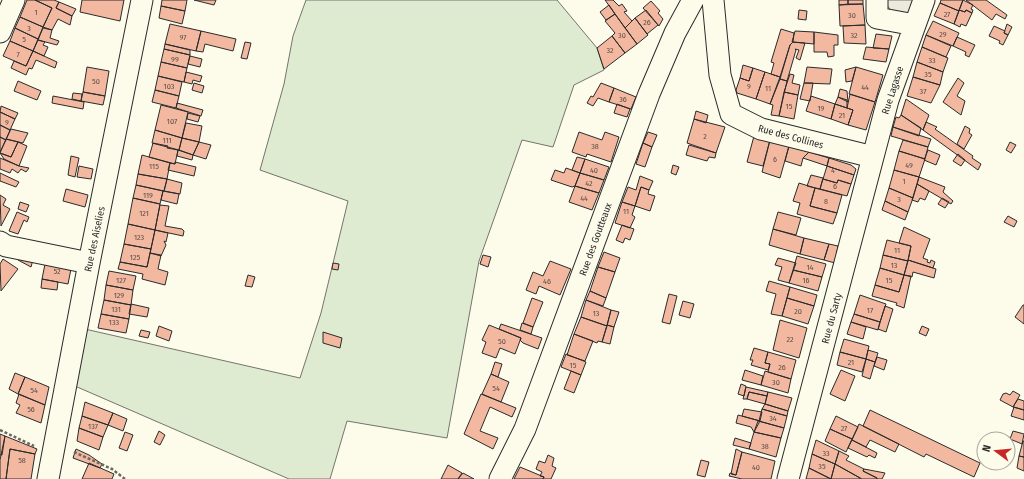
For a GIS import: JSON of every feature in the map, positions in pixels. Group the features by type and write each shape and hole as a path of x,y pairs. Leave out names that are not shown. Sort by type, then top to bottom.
{"street":[{"path":"0,32 14,0"},
{"name":"Rue des Aiselies","path":"48,479 52,449 142,0"},
{"name":"Rue des Goutteaux","path":"500,479 525,429 649,94 675,32 692,0"},
{"name":"Rue des Collines","path":"713,0 720,75 731,114 761,129 873,157"},
{"path":"877,0 877,18 915,25"},
{"name":"Rue Lagasse","path":"873,157 888,100 924,0"},
{"name":"Rue du Sarty","path":"788,479 873,157"},
{"path":"0,242 6,246 89,263"}],"path":[{"path":"0,430 112,469 125,479"}],"green space":[{"path":"306,0 557,0 597,48 604,70 574,85 553,147 522,140 479,261 447,438 347,421 330,479 289,479 68,383 76,327 300,378 321,313 348,201 260,170 284,84 293,36"}],"shaded area":[{"path":"883,0 918,0 906,16 893,13"}],"building":[{"path":"27,0 35,0 52,8 43,27 20,17"},
{"path":"35,0 54,0 59,2 56,8 72,16 70,25 58,19 52,30 43,27 52,8"},
{"path":"82,0 124,0 120,21 80,12"},
{"path":"162,0 187,0 185,11 161,6"},
{"path":"194,0 216,0 214,5"},
{"path":"605,0 613,0 619,6 622,4 627,11 624,12 632,21 625,28"},
{"path":"839,0 848,0 848,4 839,5"},
{"path":"848,0 863,0 863,4 848,4"},
{"path":"941,0 963,0 959,11 940,3"},
{"path":"963,0 973,5 971,9 973,10 972,13 966,10 965,12 959,10"},
{"path":"966,0 986,0 1007,15 1005,19 996,14 992,20"},
{"path":"651,1 660,11 658,13 663,19 659,26 643,8"},
{"path":"59,2 76,9 72,16 56,8"},
{"path":"940,3 959,11 954,24 934,16"},
{"path":"863,4 865,25 840,26 839,5"},
{"path":"609,5 615,14 606,20 600,12"},
{"path":"161,6 185,11 182,24 159,18"},
{"path":"646,10 658,25 647,34 635,18"},
{"path":"799,10 807,11 806,20 798,19"},
{"path":"959,10 965,12 966,10 972,13 966,26 961,24 960,27 954,24"},
{"path":"615,14 637,44 625,53 612,36 615,33 605,21"},
{"path":"20,17 43,27 38,39 15,28"},
{"path":"635,18 648,35 637,44 625,28"},
{"path":"933,21 959,33 953,46 926,35"},
{"path":"170,24 201,31 196,51 165,44"},
{"path":"1007,24 1012,27 1008,35 1004,33"},
{"path":"865,25 866,44 844,43 843,26"},
{"path":"994,26 1005,31 1004,33 1008,35 1003,45 999,43 1000,41 989,36"},
{"path":"15,28 38,39 33,51 10,41"},
{"path":"43,28 52,30 50,38 59,41 57,45 38,40"},
{"path":"781,29 794,33 793,42 790,45 780,77 771,74 774,63 771,62"},
{"path":"201,31 236,39 233,51 205,44 203,52 196,51"},
{"path":"795,31 814,32 814,44 792,42"},
{"path":"814,32 838,35 838,45 834,45 834,56 828,57 827,52 814,52"},
{"path":"876,34 892,36 889,49 873,48"},
{"path":"926,35 951,46 946,57 922,47"},
{"path":"612,36 625,53 604,69 597,48"},
{"path":"957,37 975,45 969,57 965,55 966,52 953,46"},
{"path":"38,40 45,42 43,45 48,47 44,56 33,51"},
{"path":"10,41 33,51 26,66 3,56"},
{"path":"245,42 251,43 247,59 241,58"},
{"path":"793,42 805,43 800,60 796,58 799,50 795,49 796,50 787,81 780,79 790,45"},
{"path":"165,44 190,50 190,55 164,49"},
{"path":"866,47 889,49 886,62 863,59"},
{"path":"922,47 948,58 943,72 917,62"},
{"path":"164,49 190,55 187,68 161,62"},
{"path":"33,51 57,62 55,68 36,60 32,69 29,68 26,75 11,68 14,61 26,66"},
{"path":"190,56 202,59 200,67 188,64"},
{"path":"161,62 187,68 184,82 158,76"},
{"path":"917,62 943,72 940,85 913,77"},
{"path":"743,65 753,68 749,81 740,78"},
{"path":"87,67 109,71 105,96 83,92"},
{"path":"807,67 832,69 830,84 804,83"},
{"path":"856,67 883,75 875,102 849,94"},
{"path":"856,67 852,81 846,82 845,70"},
{"path":"753,68 765,72 756,99 737,93 736,90 740,78 749,81"},
{"path":"186,72 202,76 200,82 193,80 192,84 184,82"},
{"path":"765,72 780,77 770,104 756,99"},
{"path":"790,74 794,75 792,83 800,85 798,95 784,92"},
{"path":"158,76 182,82 179,96 155,90"},
{"path":"913,77 940,85 931,103 907,96"},
{"path":"958,78 964,83 957,96 965,101 961,115 943,102"},
{"path":"780,79 787,81 779,116 771,115 773,105 770,104"},
{"path":"18,81 41,91 37,100 14,91"},
{"path":"194,83 204,86 202,93 192,90"},
{"path":"601,83 614,88 609,102 598,98 593,106 587,103 591,96 593,97"},
{"path":"804,83 813,83 810,101 800,99"},
{"path":"614,88 636,97 631,109 609,102"},
{"path":"840,89 847,91 848,102 838,97"},
{"path":"155,90 179,96 176,108 152,102"},
{"path":"83,92 105,96 103,105 81,101"},
{"path":"784,92 798,95 794,119 779,116"},
{"path":"73,93 82,94 81,101 72,99"},
{"path":"850,94 875,102 866,130 848,125 853,110 847,108"},
{"path":"53,96 84,102 83,109 52,103"},
{"path":"811,96 835,104 831,119 806,111"},
{"path":"838,97 847,100 847,108 835,104"},
{"path":"906,99 929,115 923,130 901,115"},
{"path":"177,103 203,110 201,116 176,108"},
{"path":"617,104 630,109 627,117 614,113"},
{"path":"835,104 853,110 848,125 831,119"},
{"path":"161,105 188,112 182,138 155,130"},
{"path":"1,106 18,113 15,119 0,112"},
{"path":"696,111 708,115 706,123 694,119"},
{"path":"0,112 15,119 10,130 0,125"},
{"path":"188,113 200,116 198,122 187,119"},
{"path":"901,115 921,128 919,136 893,127 896,117 899,118"},
{"path":"694,119 725,127 716,153 687,143"},
{"path":"926,122 937,127 935,129 973,156 972,158 981,164 978,170 923,130"},
{"path":"186,123 202,126 199,142 182,138"},
{"path":"0,125 10,130 6,140 0,137"},
{"path":"965,126 970,129 969,133 972,135 964,149 957,144"},
{"path":"893,127 931,139 928,147 891,136"},
{"path":"11,129 28,133 23,143 6,139"},
{"path":"155,130 182,138 179,150 152,143"},
{"path":"579,132 602,140 605,132 619,137 611,162 587,154 586,157 572,152"},
{"path":"648,132 657,135 652,147 643,143"},
{"path":"754,136 770,140 763,166 747,162"},
{"path":"0,137 6,140 0,152"},
{"path":"182,138 199,142 193,155 179,150"},
{"path":"6,139 18,142 11,157 0,153"},
{"path":"770,140 789,146 780,178 762,172"},
{"path":"903,140 928,147 925,159 899,151"},
{"path":"18,142 27,146 19,166 4,159 0,153 11,157"},
{"path":"199,142 211,145 206,159 193,155"},
{"path":"1010,142 1016,145 1011,153 1006,150"},
{"path":"153,143 178,150 175,164 149,157"},
{"path":"643,143 652,147 645,167 636,164"},
{"path":"689,145 716,153 715,158 709,157 707,161 686,155"},
{"path":"789,146 809,152 803,158 801,166 785,161"},
{"path":"178,150 193,155 192,160 177,156"},
{"path":"928,150 940,155 936,165 924,160"},
{"path":"899,151 925,159 919,177 894,170"},
{"path":"809,152 829,158 827,166 803,158"},
{"path":"958,154 965,160 961,166 953,161"},
{"path":"142,155 170,163 167,179 138,174"},
{"path":"71,156 79,158 75,177 68,175"},
{"path":"577,157 585,159 580,173 572,170"},
{"path":"0,158 19,166 29,168 26,172 21,169 18,173 12,169 10,173 0,169"},
{"path":"829,158 851,165 856,169 854,175 827,166"},
{"path":"585,159 609,167 604,180 580,173"},
{"path":"175,162 196,167 194,176 168,170 170,163 175,164"},
{"path":"673,165 679,167 676,175 671,173"},
{"path":"79,166 93,169 91,179 77,177"},
{"path":"827,166 854,175 851,184 838,180 837,183 823,179"},
{"path":"566,168 580,173 575,186 572,187 551,180 555,170 564,173"},
{"path":"894,170 919,177 913,198 889,188"},
{"path":"0,173 19,182 16,187 0,181"},
{"path":"580,173 604,180 599,193 575,186"},
{"path":"138,174 167,179 164,191 136,185"},
{"path":"811,175 823,178 820,189 807,186"},
{"path":"640,176 653,181 649,190 641,187 635,206 622,202 628,187 636,190"},
{"path":"919,177 945,187 943,192 953,201 951,204 917,184"},
{"path":"167,179 182,183 180,194 164,191"},
{"path":"823,179 837,183 838,180 851,184 847,196 820,189"},
{"path":"799,183 815,188 810,206 837,213 833,224 797,214 800,203 793,201"},
{"path":"917,184 929,191 925,200 920,198 918,202 912,200"},
{"path":"136,185 163,191 160,204 133,198"},
{"path":"575,186 599,193 592,210 569,202"},
{"path":"641,187 649,190 648,194 655,196 650,211 635,206"},
{"path":"815,188 842,195 837,213 810,206"},
{"path":"889,188 913,198 908,212 885,201"},
{"path":"66,189 88,195 85,207 63,201"},
{"path":"163,191 179,194 177,204 161,200"},
{"path":"0,195 6,199 3,205 10,209 1,226"},
{"path":"133,198 160,204 155,230 128,224"},
{"path":"942,198 949,202 945,208 938,204"},
{"path":"885,201 908,212 905,220 882,210"},
{"path":"20,202 29,205 26,212 18,209"},
{"path":"622,202 635,206 632,215 635,217 630,228 615,223"},
{"path":"160,205 169,206 165,226 182,229 184,231 183,236 155,230"},
{"path":"17,212 29,217 27,222 24,220 18,234 9,231"},
{"path":"778,212 801,218 796,235 773,229"},
{"path":"1008,216 1017,221 1014,227 1004,222"},
{"path":"128,224 155,230 151,249 124,244"},
{"path":"622,225 634,229 630,240 625,238 623,243 616,240"},
{"path":"904,227 930,239 923,258 928,260 927,262 930,263 931,260 935,262 933,268 908,260 911,246 899,243"},
{"path":"773,229 804,238 800,254 769,245"},
{"path":"155,230 168,233 166,242 164,241 166,245 161,256 150,253"},
{"path":"804,238 829,244 824,260 800,254"},
{"path":"887,240 911,246 908,261 883,255"},
{"path":"124,244 151,249 147,267 120,262"},
{"path":"829,244 838,246 835,263 824,260"},
{"path":"604,252 620,258 615,272 598,267"},
{"path":"21,253 34,256 31,267 18,260"},
{"path":"150,253 161,255 158,269 168,272 165,285 142,279 143,274 118,269 120,262 147,267"},
{"path":"483,255 491,257 488,267 480,264"},
{"path":"883,255 908,261 904,275 880,268"},
{"path":"797,256 826,264 822,277 793,270"},
{"path":"778,258 796,263 789,283 778,280 782,267 775,265"},
{"path":"3,259 18,269 1,291 0,264"},
{"path":"46,259 72,264 68,284 42,279"},
{"path":"908,260 936,269 934,278 913,272 912,277 904,275"},
{"path":"550,261 571,269 560,295 539,286 536,294 526,290 533,272 543,276"},
{"path":"333,263 339,264 338,270 332,269"},
{"path":"598,267 615,272 606,298 590,291"},
{"path":"880,268 904,275 899,292 875,285"},
{"path":"793,270 822,277 818,291 789,283"},
{"path":"109,271 136,276 133,290 106,285"},
{"path":"248,275 255,277 252,287 245,286"},
{"path":"904,275 911,276 904,308 896,305 897,303 872,296 875,285 899,292"},
{"path":"42,279 58,282 57,290 41,288"},
{"path":"769,281 790,287 782,316 771,314 776,294 766,291"},
{"path":"106,285 133,290 131,305 104,300"},
{"path":"790,287 817,295 814,306 787,298"},
{"path":"590,291 606,298 603,306 586,300"},
{"path":"669,294 677,296 670,324 662,322"},
{"path":"860,295 886,304 880,322 854,314"},
{"path":"532,298 543,302 533,327 523,323"},
{"path":"787,298 814,306 808,324 782,316"},
{"path":"104,300 131,305 129,319 101,314"},
{"path":"586,300 611,310 607,326 581,317"},
{"path":"683,301 694,304 690,318 679,315"},
{"path":"131,304 149,308 147,317 129,314"},
{"path":"1024,305 1024,324 1015,317"},
{"path":"885,306 893,309 886,332 878,329"},
{"path":"611,310 619,312 614,327 607,325"},
{"path":"101,314 129,319 126,333 98,328"},
{"path":"854,314 880,322 878,330 851,322"},
{"path":"581,317 607,326 602,342 598,341 597,343 574,334"},
{"path":"780,320 807,328 799,358 773,350"},
{"path":"851,322 866,327 863,339 847,334"},
{"path":"522,323 533,327 531,334 520,330"},
{"path":"501,324 542,338 538,349 523,343 520,340 521,338 499,329"},
{"path":"489,325 521,338 515,354 500,348 496,358 482,353 486,342 482,340"},
{"path":"607,325 614,327 610,344 602,342"},
{"path":"159,326 172,331 169,341 156,336"},
{"path":"922,326 929,329 926,336 919,333"},
{"path":"141,330 150,332 148,338 139,336"},
{"path":"323,332 342,338 340,348 323,343"},
{"path":"574,334 593,341 585,361 567,355"},
{"path":"844,339 869,346 866,359 840,352"},
{"path":"754,348 768,352 765,363 770,364 768,370 751,365 753,360 750,360"},
{"path":"868,350 878,353 875,362 866,359"},
{"path":"768,352 796,360 791,379 768,372 770,364 765,363"},
{"path":"840,352 866,359 862,372 837,365"},
{"path":"566,354 586,362 581,375 561,367"},
{"path":"877,357 887,360 884,370 874,366"},
{"path":"866,359 875,362 870,379 862,376"},
{"path":"495,362 502,364 498,377 491,374"},
{"path":"745,370 763,376 761,385 742,380"},
{"path":"841,370 855,376 845,401 830,394"},
{"path":"571,371 581,375 574,393 564,389"},
{"path":"765,371 791,379 788,393 761,385"},
{"path":"15,373 25,377 18,394 9,389"},
{"path":"491,374 509,382 501,402 482,394"},
{"path":"25,377 49,387 45,405 18,394"},
{"path":"741,384 746,386 744,396 738,394"},
{"path":"746,387 768,392 767,396 749,392 747,399 743,399"},
{"path":"1013,391 1020,395 1013,407 1000,400 1003,394 1006,393 1010,395"},
{"path":"749,392 767,396 765,404 747,399"},
{"path":"768,392 792,398 788,411 765,404"},
{"path":"19,394 45,405 41,423 16,413 20,405 16,403"},
{"path":"481,394 516,408 512,417 490,407 480,431 498,438 493,449 464,434"},
{"path":"1018,399 1024,401 1024,410 1013,407"},
{"path":"85,402 113,413 108,425 82,416"},
{"path":"765,404 788,411 787,416 762,409"},
{"path":"1014,407 1024,410 1024,420 1011,416"},
{"path":"744,409 762,412 760,421 742,416"},
{"path":"762,409 787,416 784,428 759,421"},
{"path":"870,410 976,461 977,471 974,477 926,454 924,457 863,426"},
{"path":"113,413 127,419 123,431 108,425"},
{"path":"738,415 760,421 754,432 751,427 736,423"},
{"path":"82,416 108,425 103,437 79,428"},
{"path":"836,416 858,427 852,439 830,429"},
{"path":"758,421 784,428 781,438 754,432"},
{"path":"859,424 899,444 895,452 870,440 866,447 852,440"},
{"path":"79,428 103,437 99,450 77,441"},
{"path":"830,429 852,439 846,452 825,441"},
{"path":"159,431 165,435 160,445 154,442"},
{"path":"125,432 133,435 127,451 119,448"},
{"path":"754,432 781,438 776,457 749,449"},
{"path":"1016,432 1024,434 1022,444 1016,442"},
{"path":"0,434 5,436 2,455 0,455"},
{"path":"5,436 37,449 35,454 10,449 6,479 0,479 0,460"},
{"path":"735,438 751,443 749,449 733,445"},
{"path":"816,440 839,451 835,464 812,454"},
{"path":"852,440 877,453 875,458 869,455 867,457 848,448"},
{"path":"1024,441 1024,457 1019,456"},
{"path":"10,449 35,454 31,479 6,479"},
{"path":"76,449 89,455 102,464 100,468 73,458"},
{"path":"736,449 742,452 736,475 731,474"},
{"path":"839,451 849,456 846,460 864,469 863,471 877,479 862,479 835,464"},
{"path":"742,452 775,461 771,479 742,479 729,476 730,473 736,475"},
{"path":"812,454 835,464 831,479 809,468"},
{"path":"548,455 554,458 552,466 556,468 551,479 543,479 544,477 540,476 542,472 536,469 539,461 545,463"},
{"path":"1019,456 1024,457 1024,471 1017,468"},
{"path":"701,460 709,462 705,477 697,475"},
{"path":"89,463 114,474 112,479 82,479"},
{"path":"835,464 860,478 860,479 831,479"},
{"path":"448,465 462,473 458,479 441,479"},
{"path":"520,467 544,477 543,479 514,479"},
{"path":"809,468 831,479 806,479"},
{"path":"864,469 885,473 882,479 877,479 863,471"},
{"path":"463,473 474,479 458,479"}]}
